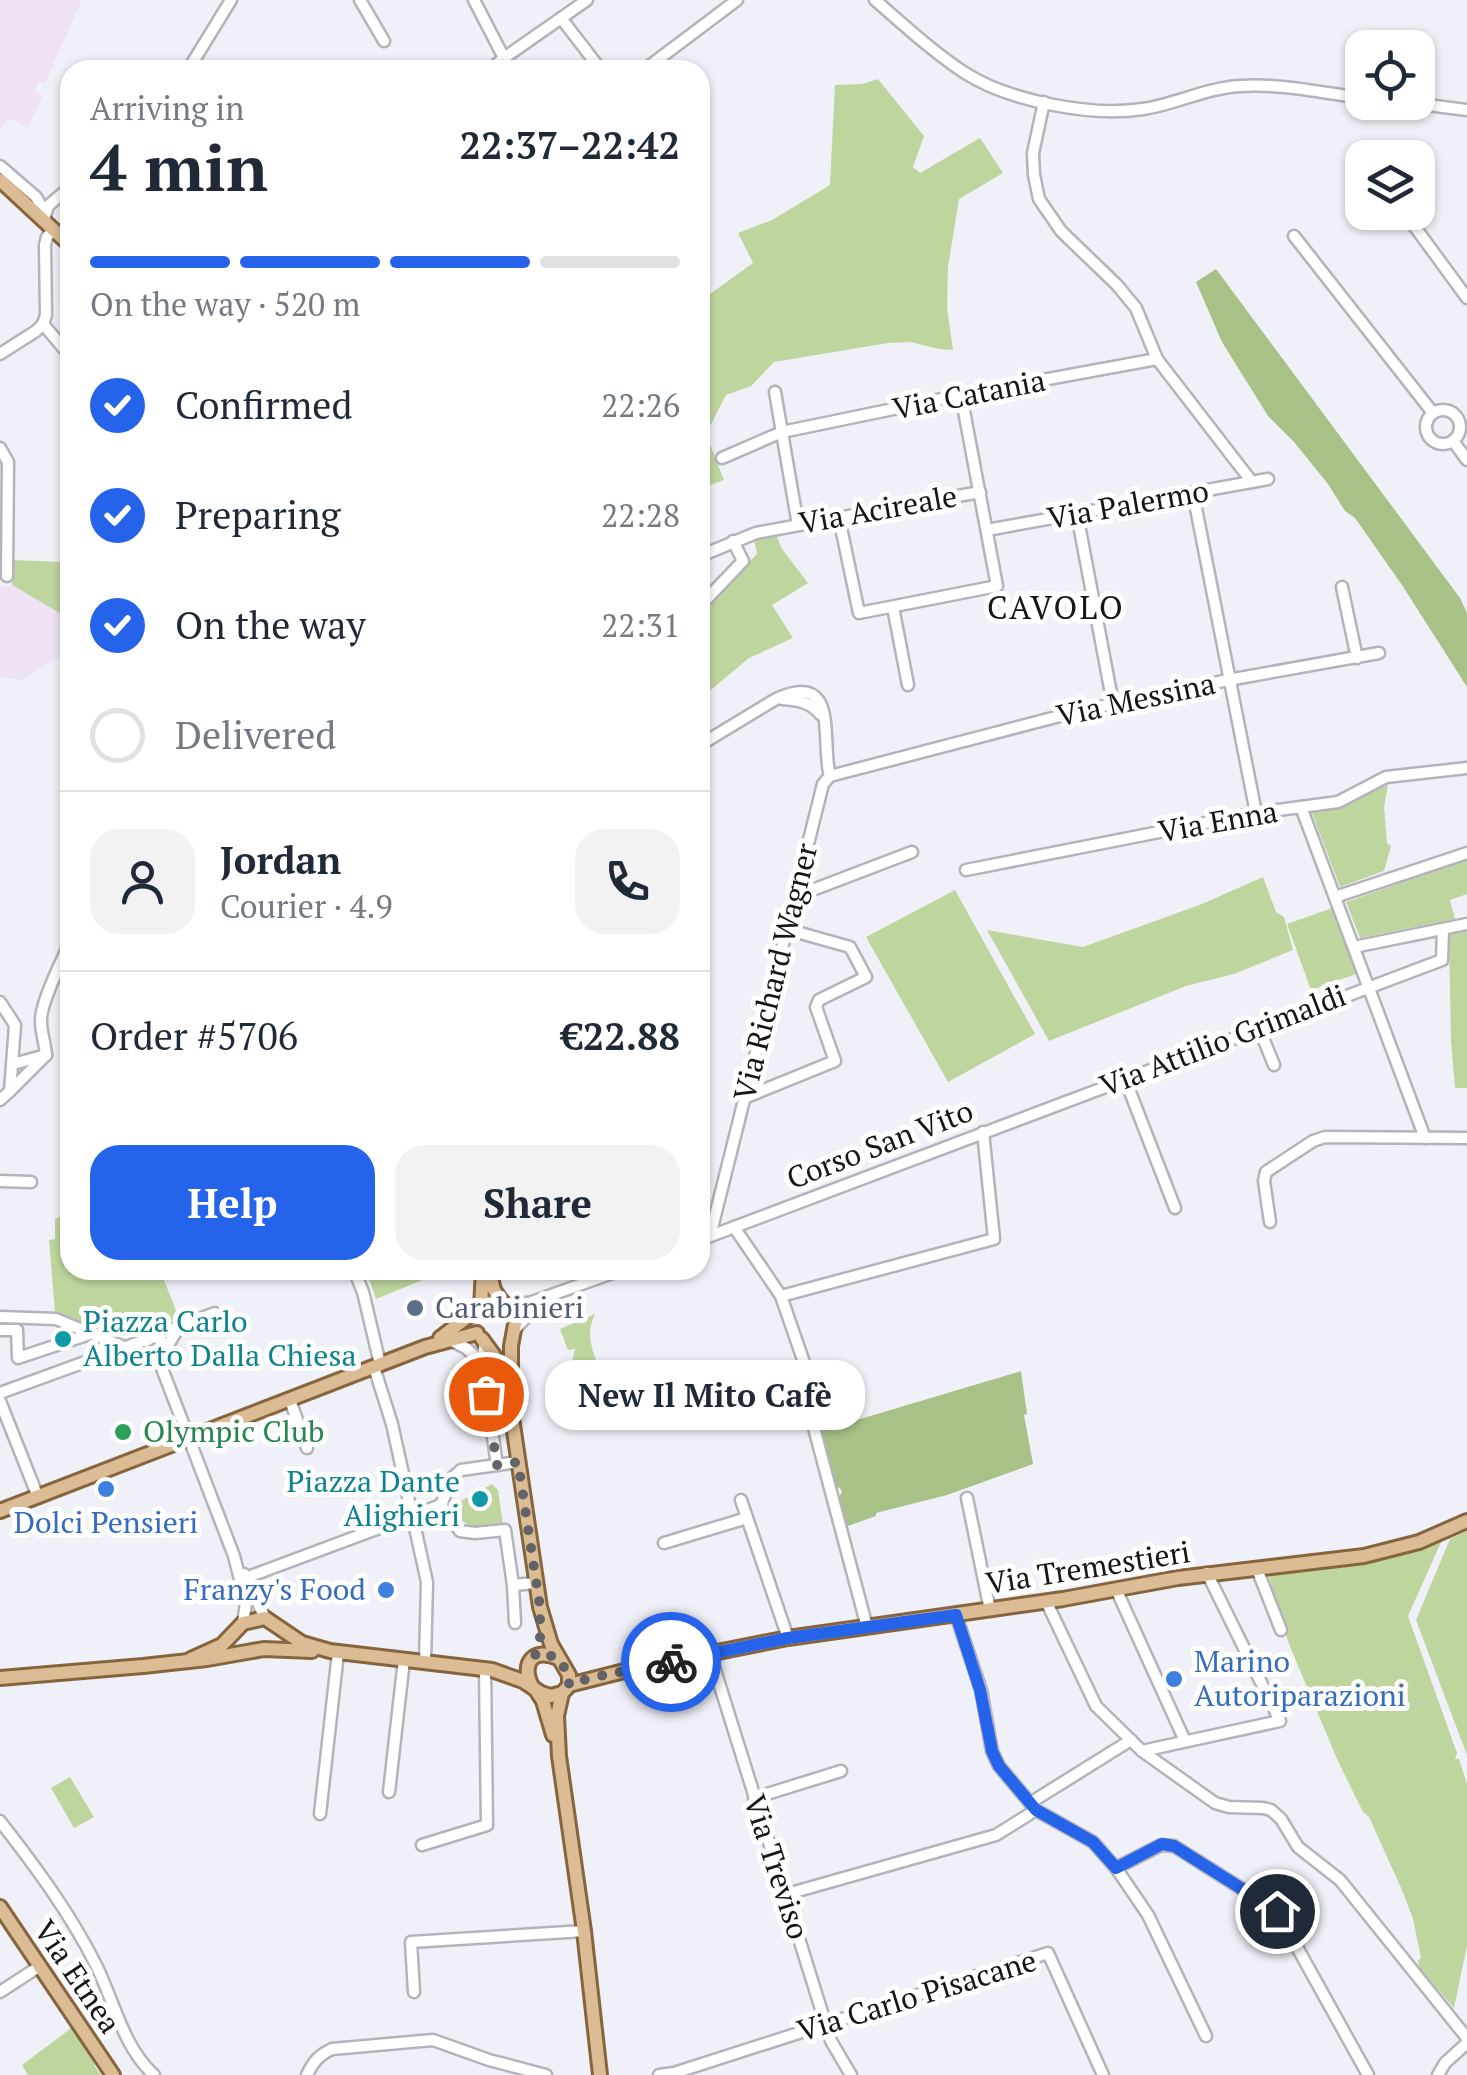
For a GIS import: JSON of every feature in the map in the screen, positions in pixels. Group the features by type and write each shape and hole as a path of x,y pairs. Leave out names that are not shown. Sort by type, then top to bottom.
{"main road":[{"path":"0,180 60,235"},
{"path":"0,188 45,221"},
{"path":"484,1280 474,1324 502,1374 540,1607 545,1627 569,1675 557,1716 559,1756 600,2075"},
{"path":"490,1280 515,1316 511,1411"},
{"path":"425,1347 492,1301 503,1303"},
{"path":"0,1511 425,1347 450,1340 482,1338 500,1342 514,1330"},
{"name":"Via Tremestieri","path":"632,1670 788,1638 1046,1602 1207,1574 1364,1556 1437,1535 1465,1519"},
{"path":"540,1607 540,1638 527,1670 559,1756"},
{"path":"0,1678 144,1666 258,1650 274,1640 276,1629 269,1620"},
{"path":"191,1659 213,1650 240,1628 269,1620 302,1642 334,1652"},
{"path":"240,1628 234,1637 237,1647 258,1650 334,1652 488,1670 512,1669 545,1654 590,1672 632,1670"},
{"path":"488,1670 551,1696 632,1670"},
{"name":"Via Etnea","path":"0,1907 113,2075"}],"street":[{"path":"194,60 231,0"},
{"path":"360,0 384,41"},
{"path":"474,0 504,58"},
{"path":"502,60 587,0"},
{"path":"657,60 737,0"},
{"path":"875,0 966,74 1003,91 1044,102 1091,109 1142,109 1245,85 1345,96"},
{"path":"562,18 594,60"},
{"path":"1044,102 1033,153 1038,199 1061,231 1118,285 1136,308 1157,359 1252,482"},
{"path":"1435,106 1467,110"},
{"path":"0,166 36,197 45,221 45,246"},
{"path":"36,197 59,196"},
{"path":"0,354 44,324 45,221 48,206 59,196"},
{"path":"1417,230 1467,298"},
{"path":"1294,236 1433,413"},
{"path":"44,324 60,344"},
{"name":"Via Catania","path":"722,458 782,432 1157,359"},
{"path":"775,392 798,525"},
{"path":"839,518 859,614 997,586 961,395"},
{"path":"1433,413 1462,413 1460,430 1453,441 1442,444 1429,437 1426,422 1433,413"},
{"path":"1453,441 1467,460"},
{"path":"0,448 8,462 7,576"},
{"name":"Via Palermo","path":"987,530 1268,480"},
{"name":"Via Acireale","path":"710,552 756,533 980,492"},
{"path":"1193,492 1256,813"},
{"path":"1078,514 1113,704"},
{"path":"710,596 744,561 734,541"},
{"path":"1342,587 1357,658"},
{"path":"893,607 908,685"},
{"name":"Via Messina","path":"830,776 1113,704 1379,653"},
{"path":"710,740 790,693 818,698 826,715 830,776"},
{"name":"Via Enna","path":"966,870 1256,813 1338,802 1386,777 1467,768"},
{"name":"Via Richard Wagner","path":"710,1220 823,784 830,776"},
{"path":"1301,807 1425,1138"},
{"path":"794,898 912,852"},
{"path":"1335,898 1467,853"},
{"name":"Via Attilio Grimaldi","path":"1354,948 1467,924"},
{"path":"744,1098 835,1061 816,1007 818,1000 866,977 850,947 786,929"},
{"name":"Via Attilio Grimaldi","path":"1078,1096 1442,960 1443,929"},
{"path":"0,1100 46,1054 40,1018 60,964"},
{"path":"0,1002 16,1025 10,1091"},
{"path":"1259,1028 1274,1065"},
{"path":"13,1064 46,1054"},
{"path":"1125,1079 1175,1208"},
{"name":"Corso San Vito","path":"710,1236 1078,1096"},
{"path":"781,1296 994,1239 983,1132"},
{"path":"1270,1222 1266,1172 1313,1141 1336,1136 1467,1138"},
{"path":"0,1182 31,1182"},
{"path":"734,1227 781,1296 814,1392 814,1428 867,1626"},
{"path":"358,1280 426,1582 425,1662"},
{"path":"503,1303 529,1303 595,1280"},
{"path":"514,1330 531,1312 562,1292"},
{"path":"38,1496 0,1394 215,1313"},
{"path":"0,1317 17,1324"},
{"path":"0,1330 56,1319 122,1347 157,1355"},
{"path":"17,1324 18,1358 90,1334"},
{"path":"157,1355 179,1326"},
{"path":"150,1338 162,1341 157,1355 234,1556 243,1579 269,1620"},
{"path":"150,1338 143,1348 157,1355"},
{"path":"482,1338 497,1465"},
{"path":"450,1340 482,1362"},
{"path":"290,1400 306,1448"},
{"path":"243,1579 437,1506 452,1478 461,1470 518,1462"},
{"path":"968,1498 990,1610"},
{"path":"741,1500 788,1638"},
{"path":"437,1506 460,1531 506,1530 515,1623"},
{"path":"664,1543 747,1518"},
{"path":"1257,1569 1281,1630"},
{"path":"1142,1750 1280,1721 1207,1574"},
{"path":"240,1628 246,1603 243,1579"},
{"path":"513,1585 536,1582"},
{"path":"1116,1589 1186,1741"},
{"path":"1046,1602 1096,1706 1130,1740 1215,1802 1228,1807 1270,1810 1298,1847 1340,1880 1467,2040 1438,2075"},
{"path":"956,1615 999,1766 1033,1807 1093,1842 1116,1868 1148,1916 1206,2036"},
{"path":"320,1814 334,1652"},
{"name":"Via Treviso","path":"710,1654 830,2041 851,2075"},
{"path":"388,1792 404,1660"},
{"path":"422,1845 487,1825 488,1670"},
{"path":"786,1894 996,1835 1130,1740"},
{"path":"754,1798 841,1771"},
{"path":"0,1821 64,1909 95,1964 132,2049 154,2075"},
{"path":"1116,1868 1162,1844 1174,1846 1277,1911 1368,2075"},
{"path":"414,1992 411,1942 584,1931"},
{"name":"Via Carlo Pisacane","path":"659,2075 674,2074 1048,1953 1103,2075"},
{"path":"0,1992 40,1966"},
{"path":"307,2075 322,2053 419,2040 444,2042 489,2060 546,2075"}],"shaded area":[{"path":"0,0 82,0 45,83 39,82 35,92 43,95 28,127 7,118 0,131"},
{"path":"12,585 60,613 60,656 22,680 0,677 0,587"}],"green space":[{"path":"878,79 924,136 913,167 920,173 980,138 1003,173 959,199 948,267 947,308 953,350 910,342 888,343 774,362 751,386 726,395 710,426 710,294 753,263 738,233 772,220 830,185 835,85"},
{"path":"1216,269 1460,598 1467,613 1467,687 1355,518 1345,511 1294,442 1268,416 1222,342 1196,282"},
{"path":"710,444 724,480 710,485"},
{"path":"777,537 808,583 772,605 793,638 749,658 710,691 710,601 757,554 754,540"},
{"path":"13,560 60,562 60,613 12,585"},
{"path":"1388,785 1384,807 1387,843 1391,846 1384,871 1340,887 1312,813 1343,806"},
{"path":"1467,860 1467,894 1450,900 1455,919 1360,938 1346,902"},
{"path":"1263,877 1276,912 1284,917 1293,950 1234,974 1186,986 1049,1041 987,930 1083,947 1202,904"},
{"path":"955,890 1035,1034 948,1082 866,937"},
{"path":"1332,908 1356,974 1311,990 1287,924"},
{"path":"1467,932 1467,1088 1455,1088 1449,935"},
{"path":"60,1217 60,1280 164,1280 179,1318 141,1334 120,1326 116,1335 55,1312 49,1240 55,1239 55,1219"},
{"path":"369,1280 423,1280 376,1299"},
{"path":"595,1314 590,1339 607,1398 605,1410 587,1415 572,1362 575,1349 568,1350 560,1329"},
{"path":"1021,1371 1033,1464 947,1495 876,1513 845,1527 837,1500 842,1492 833,1486 820,1431"},
{"path":"492,1484 498,1490 503,1524 473,1526 462,1521 450,1507"},
{"path":"1467,1531 1467,1755 1416,1620 1450,1539"},
{"path":"1442,1540 1408,1616 1457,1753 1455,1759 1459,1759 1467,1784 1467,1946 1454,2008 1419,1968 1421,1958 1413,1919 1402,1890 1337,1759 1289,1644 1268,1574 1355,1562"},
{"path":"70,1777 94,1817 74,1828 51,1788"},
{"path":"74,2026 96,2058 94,2065 101,2075 28,2075 22,2065"}],"way so far":[{"path":"486,1394 497,1465 518,1462 540,1607 540,1638 535,1656 558,1658 569,1675 569,1685 671,1662"}],"place":[{"name":"Carabinieri","path":"415,1308"},
{"name":"Piazza Carlo Alberto Dalla Chiesa","path":"63,1339"},
{"name":"New Il Mito Cafè","path":"486,1394"},
{"name":"Olympic Club","path":"123,1432"},
{"name":"Dolci Pensieri","path":"106,1489"},
{"name":"Piazza Dante Alighieri","path":"480,1499"},
{"name":"Franzy's Food","path":"386,1590"},
{"name":"Marino Autoriparazioni","path":"1174,1679"}],"district":[{"name":"CAVOLO","path":"1056,608"}],"route":[{"path":"671,1662 788,1638 956,1615 980,1690 992,1751 999,1766 1036,1810 1093,1842 1116,1868 1162,1844 1174,1846 1277,1911"}]}
